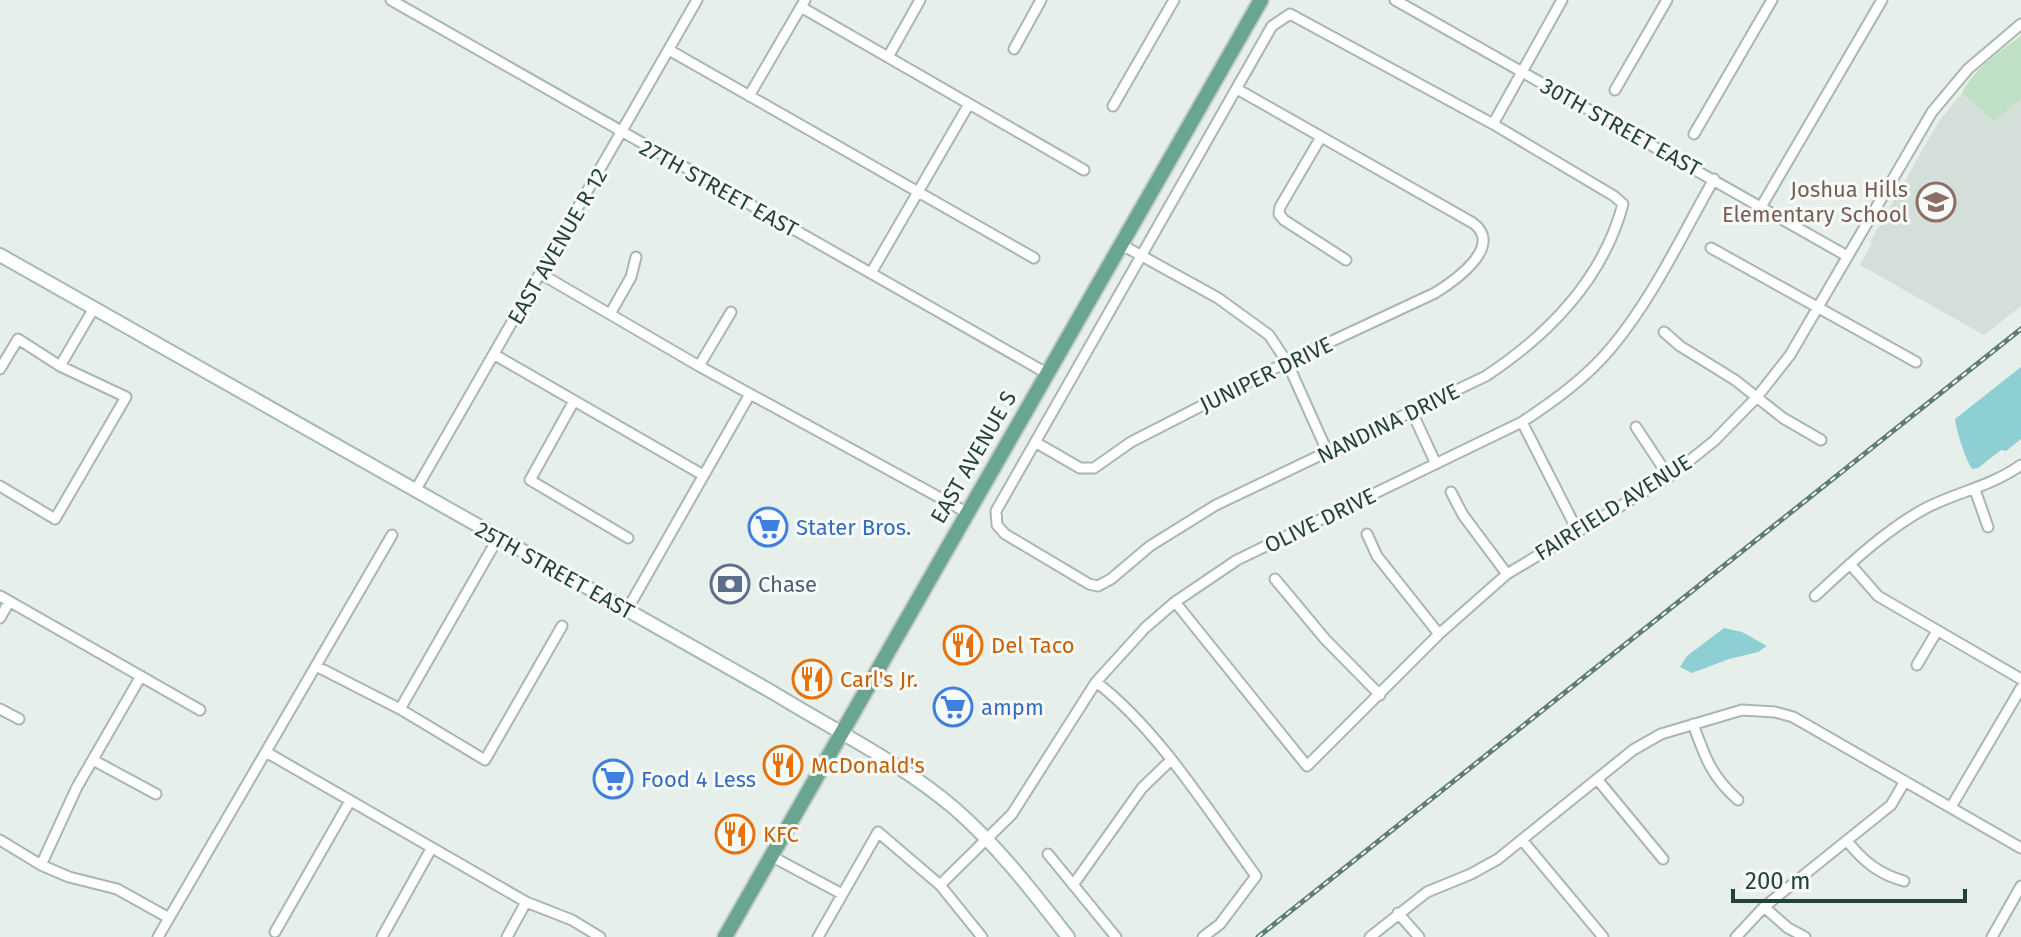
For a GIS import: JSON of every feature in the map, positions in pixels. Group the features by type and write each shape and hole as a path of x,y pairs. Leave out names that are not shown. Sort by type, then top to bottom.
{"main road":[{"name":"EAST AVENUE S","path":"725,937 1261,0"},
{"name":"25TH STREET EAST","path":"0,255 772,692 918,782 953,807 987,840 1068,937"}],"street":[{"name":"27TH STREET EAST","path":"391,0 1048,374"},
{"name":"EAST AVENUE R 12","path":"415,491 697,0"},
{"path":"888,57 920,0"},
{"path":"1014,49 1041,0"},
{"path":"1113,106 1174,0"},
{"name":"30TH STREET EAST","path":"1395,0 1847,256"},
{"path":"1493,124 1562,0"},
{"path":"1615,90 1667,0"},
{"path":"1694,134 1772,0"},
{"path":"1761,207 1880,3 1867,0"},
{"path":"749,96 803,4 1084,170"},
{"name":"EAST AVENUE S","path":"1098,586 1089,584 1005,534 997,525 996,511 1272,26 1290,14 1493,124"},
{"name":"FAIRFIELD AVENUE","path":"1175,602 1307,766 1439,634 1507,574 1669,477 1714,441 1757,397 1790,355 1932,112 1968,69 2021,24"},
{"path":"669,50 1034,258"},
{"path":"1237,89 1321,137 1280,207 1279,214 1346,260"},
{"path":"871,273 969,104"},
{"name":"NANDINA DRIVE","path":"1098,586 1178,528 1216,505 1486,376 1541,336 1569,307 1593,272 1620,218 1623,204 1493,124"},
{"name":"JUNIPER DRIVE","path":"1035,442 1080,468 1094,468 1131,442 1287,362 1435,293 1454,281 1470,265 1485,240 1482,230 1321,137"},
{"name":"OLIVE DRIVE","path":"940,885 1012,814 1077,707 1096,682 1145,628 1175,602 1237,560 1522,422 1584,376 1611,348 1631,320 1714,179"},
{"path":"1122,245 1218,298 1269,335 1287,362 1327,451"},
{"path":"1711,248 1916,362"},
{"path":"610,314 631,277 636,257"},
{"path":"541,274 699,366 966,512"},
{"path":"60,366 94,308"},
{"path":"699,366 731,312"},
{"path":"1664,332 1680,346 1735,380 1783,418 1821,440"},
{"path":"0,369 18,339 60,366 126,397 55,519 0,486"},
{"path":"495,355 703,475"},
{"path":"627,610 750,394"},
{"path":"574,401 530,480 628,538"},
{"path":"1412,412 1436,464"},
{"path":"1522,422 1577,530"},
{"path":"1636,427 1669,477"},
{"path":"1815,596 1904,522 1925,509 2007,476 2021,465"},
{"path":"1975,490 1988,527"},
{"path":"1451,492 1463,515 1507,574"},
{"path":"1367,534 1377,556 1439,634"},
{"path":"158,937 392,535"},
{"path":"400,709 498,538"},
{"path":"1850,564 1878,596 2021,679"},
{"path":"1275,579 1325,639 1380,695"},
{"path":"0,618 5,599 200,710"},
{"path":"316,666 400,709 485,760 562,626"},
{"path":"1917,665 1937,631"},
{"path":"41,865 93,760 141,676"},
{"path":"1096,682 1132,715 1170,761 1256,876 1220,924 1203,937"},
{"path":"1951,807 2021,688"},
{"path":"0,709 19,719"},
{"path":"1370,937 1427,892 1498,859 1633,750 1661,734 1742,710 1775,712 1793,717 2021,848"},
{"path":"1693,724 1709,768 1721,785 1738,800"},
{"path":"266,752 526,902 572,920 600,937"},
{"path":"93,760 156,794"},
{"path":"1073,885 1142,788 1170,761"},
{"path":"1597,779 1663,859"},
{"path":"1736,937 1764,907 1891,805 1905,781"},
{"path":"275,932 350,801"},
{"path":"818,937 878,832 940,885 982,937"},
{"path":"0,840 41,865 69,877 117,889 169,918"},
{"path":"1522,840 1603,937"},
{"path":"1847,841 1863,861 1884,875 1904,881"},
{"path":"382,937 431,849"},
{"path":"1048,854 1116,937"},
{"path":"771,856 842,894"},
{"path":"1992,937 2021,886"},
{"path":"507,937 526,902"},
{"path":"1764,907 1788,928 1805,937"},
{"path":"1398,913 1419,937"}],"shaded area":[{"path":"1962,93 1994,121 2021,99 2021,306 1984,335 1860,265 1939,121"}],"green space":[{"path":"2021,36 2021,99 1994,121 1962,93 1980,68"}],"water":[{"path":"2021,367 2021,439 2006,451 2001,450 1978,468 1972,469 1955,419"},
{"path":"1724,628 1742,632 1767,646 1758,652 1692,673 1680,667 1687,656"}],"railway":[{"path":"1258,937 2021,329"}],"place":[{"name":"Joshua Hills Elementary School","path":"1936,202"},
{"name":"Stater Bros.","path":"768,527"},
{"name":"Chase","path":"730,584"},
{"name":"Del Taco","path":"963,645"},
{"name":"Carl's Jr.","path":"812,679"},
{"name":"ampm","path":"953,707"},
{"name":"McDonald's","path":"783,765"},
{"name":"Food 4 Less","path":"613,779"},
{"name":"KFC","path":"735,834"}]}
